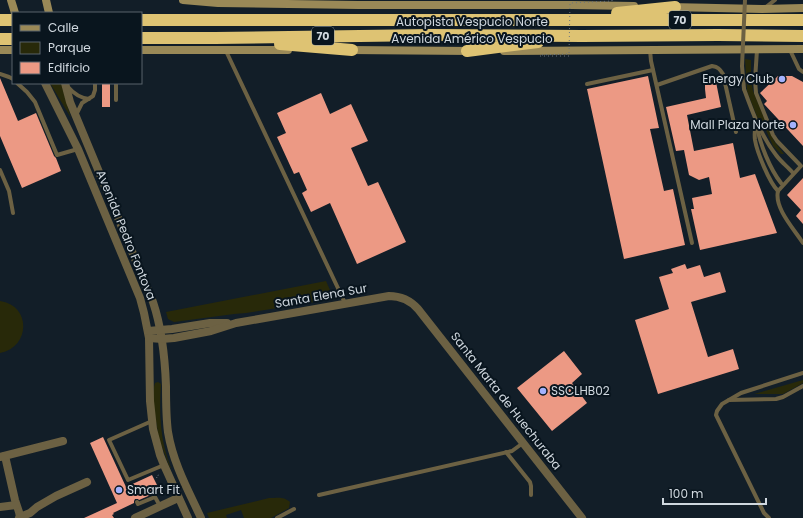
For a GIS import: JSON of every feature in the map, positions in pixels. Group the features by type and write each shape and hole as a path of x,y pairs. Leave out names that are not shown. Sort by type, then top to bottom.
{"highway":[{"path":"556,20 675,7"},
{"path":"0,20 12,20"},
{"name":"Autopista Vespucio Norte","path":"142,20 803,20"},
{"name":"Autopista Vespucio Norte","path":"142,38 430,35 803,36"},
{"path":"467,51 582,36"},
{"path":"215,38 352,50"},
{"path":"0,39 12,39"}],"main road":[{"path":"183,0 762,9 803,8"},
{"path":"12,2 15,12"},
{"path":"46,2 49,12"},
{"name":"Avenida Américo Vespucio","path":"142,50 225,49 538,51 803,49"},
{"path":"0,50 12,50"}],"street":[{"name":"Avenida Pedro Fontova","path":"45,84 78,150 135,284 149,334 150,400 156,442 164,465 188,518"},
{"name":"Avenida Pedro Fontova","path":"65,84 70,102 153,302 164,354 167,423 172,449 178,468 201,518"},
{"name":"Santa Elena Sur","path":"149,334 162,339 174,338 211,331 236,323 389,296 397,296 409,300"},
{"name":"Santa Marta de Huechuraba","path":"409,300 418,308 582,518"},
{"name":"Santa Elena Sur","path":"149,334 160,330 210,323 236,323"},
{"path":"150,384 158,380 163,382 166,386"},
{"path":"64,441 2,457 19,512 19,517 30,513 56,496 87,482"},
{"path":"135,518 178,498"},
{"path":"0,507 16,505"}],"lane":[{"path":"745,0 742,66 744,89 756,120 773,151 793,173"},
{"path":"762,9 775,0"},
{"path":"225,49 345,304"},
{"path":"790,49 799,69 803,72"},
{"path":"650,50 653,70 692,243"},
{"path":"757,50 755,80 756,92 773,135 801,166 778,191 777,195 778,202 785,218 803,243"},
{"path":"657,85 712,66 717,66 723,74 736,132"},
{"path":"587,84 653,70"},
{"path":"0,74 12,78"},
{"path":"18,84 35,102 57,155 78,150"},
{"path":"66,84 75,94 90,99"},
{"path":"76,116 82,104 93,96 95,84"},
{"path":"116,84 116,100"},
{"path":"756,120 759,136 774,172 781,183"},
{"path":"756,120 756,142 769,178 773,186 778,191"},
{"path":"0,170 9,191 13,214"},
{"path":"769,518 764,516 716,415 717,410 722,404 741,392 803,373"},
{"path":"728,400 776,399 803,386"},
{"path":"130,485 109,440 152,421"},
{"path":"319,495 512,451 524,443"},
{"path":"506,452 530,482 531,495"},
{"path":"128,480 164,465"},
{"path":"137,502 138,504 155,497 160,506"},
{"path":"277,518 294,509"}],"path":[{"path":"569,56 540,55 569,54 570,3 612,0"},
{"path":"157,478 156,476 161,474"}],"green space":[{"path":"745,59 751,60 751,80 753,91 774,141 784,154 781,154 773,146 765,128 758,119 747,91"},
{"path":"51,84 61,84 71,118"},
{"path":"326,281 334,299 246,313 174,322 168,319 166,312"},
{"path":"0,301 10,304 17,310 22,318 23,326 22,335 17,343 10,349 0,353"},
{"path":"803,380 803,383 783,394 754,394"},
{"path":"158,382 161,384 160,416 162,437 171,468 159,439 153,404 154,387 155,383"},
{"path":"269,498 285,499 290,502 289,508 271,518 244,518 241,510 226,515 227,518 209,518 207,513"}],"building":[{"path":"648,76 659,128 650,129 664,191 673,189 685,245 624,259 587,89"},
{"name":"Mall Plaza Norte","path":"778,76 792,76 803,82 803,146 764,104 767,101 760,93"},
{"path":"715,77 721,107 687,115 694,151 733,143 740,178 755,174 777,233 700,250 691,209 694,209 692,198 712,194 709,177 699,180 689,175 684,150 676,151 666,107 706,98 705,85 708,80"},
{"path":"0,78 18,121 36,113 61,171 22,188 0,136"},
{"path":"102,84 110,84 110,107 102,107"},
{"path":"321,93 330,114 351,104 368,141 351,148 368,186 378,182 406,242 357,264 330,203 311,212 302,193 307,190 299,172 294,174 277,137 286,133 277,113"},
{"path":"803,178 803,224 796,216 801,210 787,195"},
{"path":"685,264 687,269 700,265 704,277 720,272 726,292 691,302 708,357 733,349 739,369 658,394 635,320 669,309 659,277 673,273 671,269"},
{"name":"SSCLHB02","path":"564,351 582,374 572,383 587,403 552,431 517,388"},
{"path":"103,437 126,487 152,475 160,491 139,500 135,499 134,503 113,513 114,514 112,515 114,518 84,518 117,503 90,443"}],"place":[{"name":"Energy Club","path":"782,79"},
{"name":"Mall Plaza Norte","path":"793,125"},
{"name":"SSCLHB02","path":"543,391"},
{"name":"Smart Fit","path":"119,490"}]}
